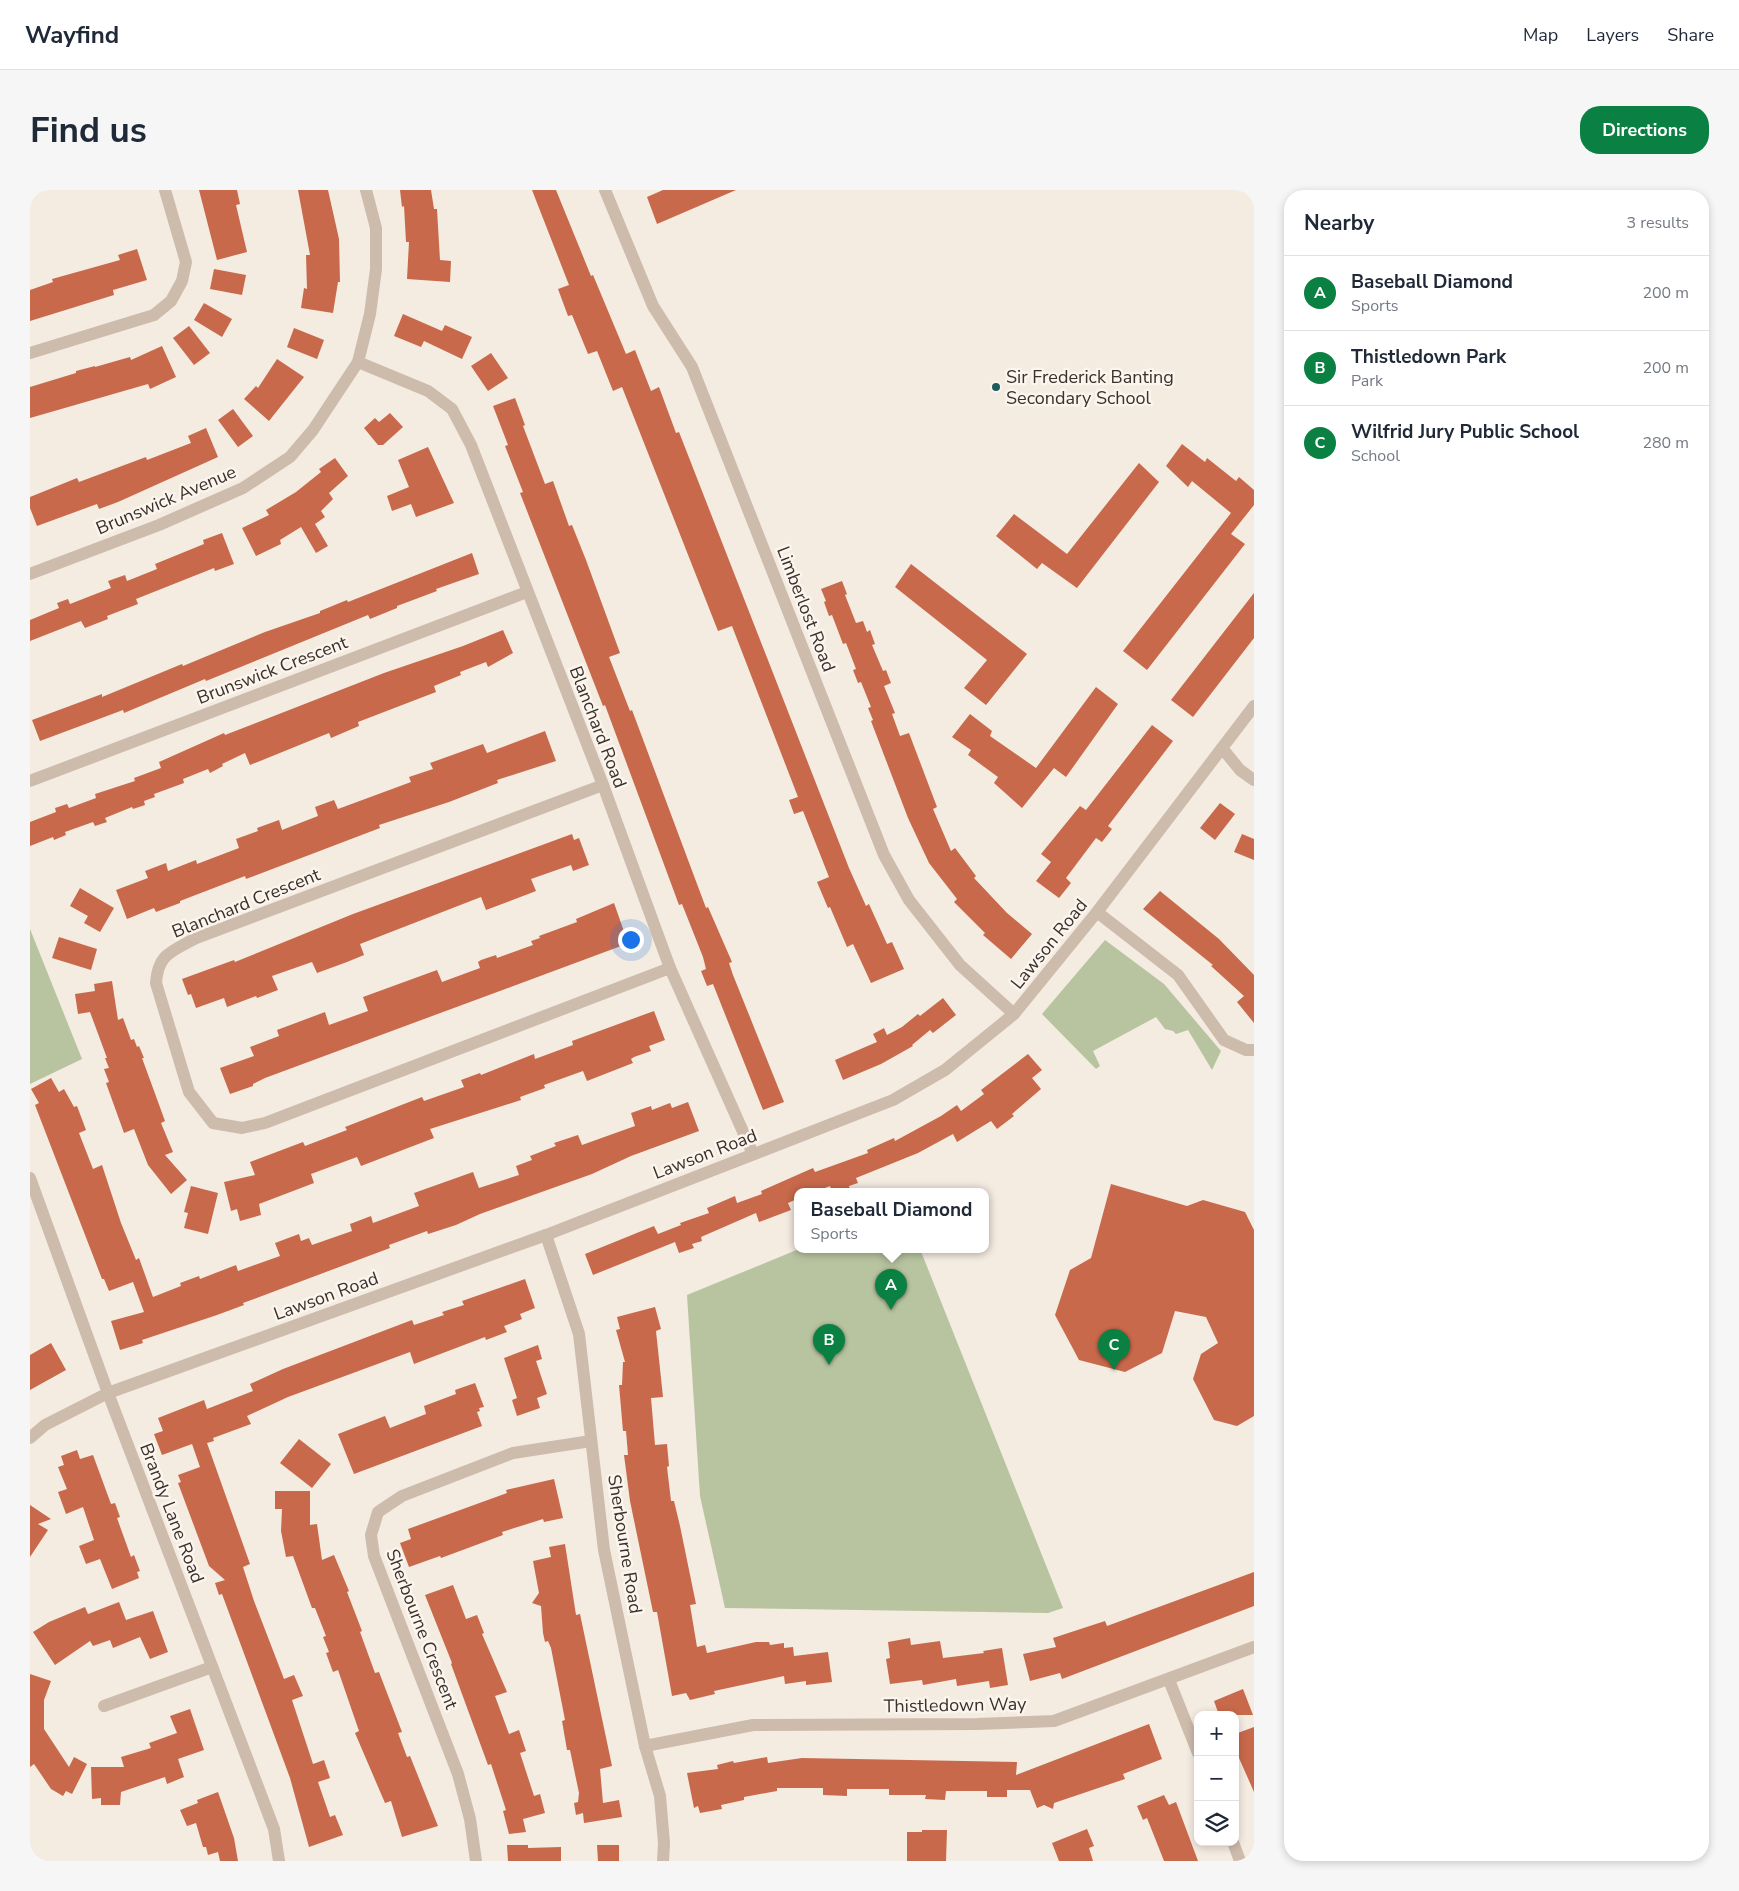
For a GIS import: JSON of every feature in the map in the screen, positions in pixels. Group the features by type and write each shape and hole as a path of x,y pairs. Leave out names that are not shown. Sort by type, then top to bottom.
{"street":[{"path":"30,354 154,315 171,300 182,281 186,262 165,190"},
{"name":"Brunswick Avenue","path":"30,574 160,525 243,488 290,457 313,430 358,362 370,314 376,269 376,228 366,190"},
{"name":"Limberlost Road","path":"605,190 653,306 692,366 884,855 909,900 960,965 1014,1014"},
{"name":"Blanchard Road","path":"358,362 428,391 452,409 471,445 603,785 670,968 753,1154"},
{"name":"Brunswick Crescent","path":"30,781 527,592"},
{"name":"Lawson Road","path":"30,1438 45,1425 108,1393 546,1235 894,1100 945,1070 1014,1014 1098,912 1254,706"},
{"path":"1222,748 1240,770 1254,780"},
{"name":"Blanchard Crescent","path":"603,785 194,939 165,955 157,968 156,983 164,1015 189,1092 213,1123 242,1128 265,1123 670,968"},
{"path":"1098,912 1178,975 1224,1040 1246,1050 1254,1050"},
{"name":"Brandy Lane Road","path":"30,1178 108,1393 274,1829 279,1861"},
{"name":"Sherbourne Road","path":"546,1235 580,1334 604,1550 645,1746 660,1796 664,1843 663,1861"},
{"name":"Sherbourne Crescent","path":"476,1861 470,1819 458,1774 374,1556 371,1535 378,1512 402,1496 513,1453 591,1441"},
{"name":"Thistledown Way","path":"645,1746 753,1725 977,1724 1054,1721 1254,1647"},
{"path":"104,1706 212,1667"},
{"path":"1169,1680 1194,1743"},
{"path":"1234,1846 1240,1861"}],"green space":[{"path":"30,929 82,1059 30,1084"},
{"path":"1105,940 1164,984 1221,1051 1212,1070 1188,1030 1176,1034 1165,1029 1156,1017 1093,1051 1100,1066 1096,1069 1042,1014"},
{"path":"794,1251 794,1253 922,1253 1063,1608 1048,1613 725,1608 700,1496 687,1295"}],"building":[{"path":"199,190 237,190 240,204 236,205 247,252 217,260"},
{"path":"298,190 328,190 339,239 340,282 338,282 333,313 301,308 304,288 307,289 306,255 310,255"},
{"path":"400,190 431,190 434,209 437,209 440,260 451,261 450,282 407,279 409,242 406,242 404,206 402,207"},
{"path":"532,190 556,190 591,276 593,275 626,354 635,350 651,391 659,387 676,433 679,432 849,868 866,906 869,904 887,944 892,942 904,969 871,983 853,944 847,947 830,907 828,908 817,882 829,877 803,811 794,814 789,800 798,797 732,626 718,631 622,387 613,391 597,351 588,354 572,315 568,316 558,289 569,285"},
{"path":"663,190 736,190 657,224 647,197"},
{"path":"137,249 147,280 113,290 114,295 30,321 30,290 53,282 52,279 120,260 118,255"},
{"path":"214,269 246,275 242,295 210,289"},
{"path":"204,303 232,319 222,337 194,320"},
{"path":"403,314 442,331 445,325 472,337 462,359 424,341 421,347 394,336"},
{"path":"189,326 210,353 194,365 173,338"},
{"path":"294,328 324,340 317,359 287,347"},
{"path":"162,346 176,377 150,389 148,384 30,418 30,387 76,373 76,371 130,357 131,360"},
{"path":"491,353 508,378 488,391 471,366"},
{"path":"277,359 304,377 269,421 244,399 256,386 258,388"},
{"path":"515,398 525,425 523,426 545,484 553,481 569,526 572,525 586,560 620,653 609,657 630,711 632,710 706,908 708,907 732,962 729,963 733,975 784,1102 763,1110 713,984 707,986 701,971 706,969 703,957 682,904 679,905 605,705 603,706 520,493 523,492 505,446 508,445 493,406"},
{"path":"233,409 253,436 238,447 218,420"},
{"path":"390,413 403,427 383,445 378,445 364,428 375,418 379,422"},
{"path":"206,428 218,457 118,502 99,509 97,504 37,526 30,508 30,497 77,478 79,482 146,457 147,460 191,443 188,436"},
{"path":"1182,444 1205,462 1207,458 1236,481 1239,477 1254,490 1254,505 1231,534 1245,544 1147,670 1123,651 1231,513 1192,481 1188,487 1166,466"},
{"path":"428,447 454,503 416,517 411,504 392,511 387,496 409,487 398,460"},
{"path":"335,458 348,476 329,493 333,499 321,511 325,517 315,524 328,546 316,553 301,527 280,540 281,544 256,556 242,528 269,515 266,510 296,492 321,472 319,469"},
{"path":"1139,463 1159,482 1077,588 1042,563 1037,569 996,536 1014,514 1067,554"},
{"path":"222,533 234,564 215,571 214,568 136,599 138,604 107,616 108,619 85,628 81,621 30,641 30,620 59,608 57,603 68,599 70,604 111,588 108,581 125,575 127,581 157,569 155,564 204,544 203,540"},
{"path":"472,553 479,574 436,589 437,591 397,606 397,608 370,619 368,615 124,713 123,710 40,741 32,720 102,694 102,697 182,664 183,666 265,632 320,613 320,611 347,600 348,602"},
{"path":"911,564 1027,654 986,705 964,688 987,660 895,587"},
{"path":"842,581 847,594 845,595 856,623 863,621 867,632 870,630 875,644 872,645 883,671 886,670 891,683 884,686 895,713 892,714 900,736 909,733 937,807 933,809 951,851 955,848 976,876 974,878 1007,913 1032,934 1011,959 983,935 985,933 954,902 957,899 929,863 908,818 871,721 873,720 868,708 871,707 861,682 858,683 853,670 856,669 846,643 843,644 832,615 829,616 824,602 826,601 821,589"},
{"path":"1254,593 1254,638 1193,717 1171,700"},
{"path":"503,630 513,653 488,667 486,662 460,672 461,675 434,686 436,692 358,722 359,726 331,738 329,733 250,765 245,753 222,764 223,766 210,773 208,769 183,779 184,783 154,794 155,797 144,801 145,805 133,809 132,807 105,818 107,822 95,826 93,822 65,832 66,835 54,840 53,837 30,846 30,822 56,812 55,808 67,804 69,808 96,798 95,794 135,781 134,778 161,768 159,762 224,733 225,735 384,673"},
{"path":"1096,687 1118,704 1066,777 1054,768 1022,808 994,783 998,777 968,755 971,750 952,737 970,714 992,731 990,736 1036,768"},
{"path":"1152,725 1173,741 1108,826 1112,829 1102,842 1096,838 1066,878 1071,883 1059,898 1036,881 1051,862 1041,854 1080,806 1086,810"},
{"path":"545,731 556,761 497,780 498,783 449,802 379,825 380,828 246,879 245,876 156,912 154,908 127,919 116,890 148,878 145,871 166,863 168,871 196,860 197,864 239,848 236,839 258,831 257,828 279,820 282,830 318,816 315,807 334,800 338,809 411,782 409,777 433,769 430,763 483,744 487,753"},
{"path":"1220,803 1235,814 1215,840 1200,828"},
{"path":"572,834 574,840 579,838 589,865 573,871 571,865 531,879 536,891 486,910 481,897 360,944 364,955 347,962 317,973 312,962 272,976 278,990 227,1007 224,998 196,1008 191,994 188,995 182,979 234,960 235,962 353,914"},
{"path":"1242,834 1254,839 1254,860 1234,852"},
{"path":"80,888 114,908 100,932 84,923 88,916 70,906"},
{"path":"1160,891 1219,939 1254,975 1254,1023 1237,1002 1244,996 1211,966 1213,965 1143,909"},
{"path":"614,903 627,940 620,943 621,946 265,1078 253,1084 253,1086 230,1094 220,1068 254,1056 250,1047 279,1036 277,1030 325,1012 329,1025 368,1011 363,997 437,970 442,982 480,968 478,962 481,960 496,955 497,958 533,945 531,941 540,938 539,936 577,922 576,919"},
{"path":"59,937 97,949 91,970 52,958"},
{"path":"112,981 118,1020 123,1018 131,1040 134,1039 137,1047 139,1046 165,1121 161,1123 173,1152 165,1155 187,1180 171,1194 148,1165 134,1129 124,1133 106,1083 109,1082 104,1069 109,1068 105,1058 107,1058 90,1012 78,1014 75,994 95,991 94,984"},
{"path":"943,998 956,1015 933,1033 930,1030 913,1046 881,1064 843,1080 835,1060 877,1042 873,1034 884,1028 887,1035 902,1027 918,1014 920,1016"},
{"path":"654,1011 665,1040 649,1046 651,1051 631,1059 633,1063 587,1081 583,1071 544,1085 545,1088 520,1097 521,1100 430,1129 434,1138 361,1166 357,1157 311,1174 314,1183 259,1204 261,1215 240,1221 237,1209 231,1211 224,1182 255,1175 250,1162 303,1142 305,1146 347,1130 345,1127 422,1097 424,1101 464,1087 461,1080 480,1073 481,1075 534,1054 535,1059 573,1045 572,1041"},
{"path":"1028,1054 1042,1070 1032,1078 1041,1089 1012,1114 1014,1116 997,1129 991,1121 957,1142 953,1134 918,1153 856,1178 858,1183 849,1186 849,1188 831,1188 830,1186 825,1188 794,1188 794,1200 788,1203 791,1210 759,1222 756,1213 701,1237 702,1241 692,1244 694,1248 679,1253 675,1242 593,1275 585,1254 654,1226 658,1234 681,1225 680,1223 709,1213 707,1208 735,1196 737,1203 762,1194 761,1191 813,1168 815,1172 868,1153 867,1150 894,1138 895,1141 957,1105 961,1111 984,1094 981,1090"},
{"path":"51,1078 59,1092 64,1089 74,1107 77,1106 86,1130 79,1133 93,1169 102,1165 121,1223 136,1260 139,1258 153,1297 181,1286 180,1283 199,1276 200,1279 236,1265 238,1271 280,1256 275,1243 299,1234 301,1241 309,1238 312,1245 352,1231 350,1224 371,1216 373,1223 419,1206 414,1193 473,1172 479,1188 519,1175 516,1166 532,1160 530,1156 556,1146 554,1143 578,1135 582,1145 635,1126 631,1113 651,1106 652,1110 670,1103 672,1108 688,1102 699,1131 631,1156 592,1174 480,1214 456,1225 428,1234 427,1231 389,1245 390,1248 243,1303 244,1305 142,1340 143,1343 120,1350 111,1321 144,1312 133,1282 109,1291 104,1279 102,1279 35,1105 39,1103 31,1089"},
{"path":"1111,1184 1187,1206 1203,1200 1245,1212 1254,1230 1254,1416 1237,1426 1214,1420 1193,1379 1201,1354 1218,1343 1206,1317 1175,1311 1162,1353 1125,1372 1079,1360 1055,1315 1070,1270 1091,1258"},
{"path":"191,1186 218,1193 208,1234 184,1228 188,1213 184,1212"},
{"path":"525,1279 535,1308 520,1314 522,1319 504,1326 507,1332 486,1340 485,1337 414,1364 410,1352 288,1397 247,1416 251,1424 213,1438 214,1441 207,1443 250,1564 243,1567 254,1601 284,1679 294,1675 303,1696 292,1700 313,1764 324,1760 330,1778 318,1782 330,1817 335,1815 343,1835 309,1847 290,1778 222,1594 219,1595 215,1583 225,1580 209,1566 178,1483 181,1482 178,1475 200,1467 192,1444 162,1455 154,1434 163,1431 158,1418 204,1400 207,1409 253,1391 250,1384 283,1369 412,1320 414,1325 444,1315 442,1312 464,1305 462,1301"},
{"path":"655,1307 661,1329 656,1331 663,1397 651,1398 655,1445 667,1444 669,1466 667,1467 671,1501 674,1501 696,1604 690,1605 697,1647 705,1645 707,1653 756,1642 769,1642 770,1645 784,1643 784,1648 793,1647 794,1656 828,1652 832,1682 806,1685 806,1681 785,1684 784,1676 714,1691 715,1694 690,1700 686,1693 672,1696 657,1612 653,1612 630,1501 624,1455 628,1455 626,1431 623,1431 619,1385 622,1385 623,1362 625,1362 616,1330 620,1329 617,1317"},
{"path":"51,1343 66,1370 30,1390 30,1355"},
{"path":"538,1345 542,1359 536,1361 547,1394 537,1398 540,1408 517,1416 512,1400 517,1398 504,1358"},
{"path":"475,1383 484,1407 479,1408 480,1411 477,1412 482,1426 354,1474 338,1434 385,1416 390,1428 426,1414 424,1406 456,1394 455,1390"},
{"path":"299,1439 331,1464 312,1488 280,1463"},
{"path":"77,1450 80,1459 93,1455 111,1504 115,1503 120,1517 117,1518 131,1557 134,1555 140,1571 137,1572 139,1578 112,1589 100,1559 86,1564 79,1546 94,1540 83,1507 66,1514 58,1492 67,1489 58,1467 64,1465 61,1456"},
{"path":"554,1479 563,1518 544,1522 543,1519 502,1532 503,1535 441,1558 440,1556 409,1567 400,1543 411,1539 408,1529 507,1493 506,1490"},
{"path":"275,1491 310,1491 310,1525 317,1524 322,1560 334,1555 349,1591 347,1592 375,1673 379,1672 402,1732 398,1733 407,1757 410,1756 438,1826 402,1837 391,1801 385,1803 355,1733 359,1731 338,1670 333,1672 326,1653 329,1652 323,1637 326,1636 315,1608 312,1608 293,1556 286,1557 281,1531 282,1509 275,1509"},
{"path":"30,1505 51,1519 38,1524 48,1530 30,1557"},
{"path":"565,1544 576,1615 580,1614 612,1766 600,1769 603,1803 619,1800 622,1817 584,1823 583,1813 576,1815 574,1803 578,1802 579,1793 570,1750 567,1750 562,1721 565,1720 551,1648 548,1641 545,1642 541,1606 532,1603 539,1593 533,1561 551,1557 549,1547"},
{"path":"1254,1572 1254,1606 1062,1679 1060,1673 1030,1681 1023,1654 1056,1647 1053,1638 1105,1621 1107,1626"},
{"path":"453,1585 466,1619 477,1615 484,1633 482,1634 507,1692 495,1696 509,1734 519,1730 526,1751 520,1753 534,1796 540,1794 545,1813 523,1819 526,1832 509,1834 503,1811 506,1810 491,1764 488,1765 452,1663 425,1595"},
{"path":"119,1602 126,1620 153,1611 168,1652 150,1659 140,1637 113,1648 110,1640 93,1646 90,1641 55,1665 33,1632 49,1622 85,1607 88,1614"},
{"path":"910,1638 911,1645 940,1641 943,1658 984,1653 983,1651 1002,1648 1008,1685 990,1688 989,1681 957,1686 956,1679 923,1685 922,1680 890,1684 886,1659 890,1658 888,1642"},
{"path":"30,1674 51,1681 44,1700 44,1729 69,1767 74,1757 87,1764 72,1794 66,1791 63,1796 51,1789 34,1764 30,1767"},
{"path":"1243,1689 1253,1715 1239,1715 1239,1711 1218,1711 1214,1701"},
{"path":"190,1709 204,1750 178,1759 184,1777 167,1784 165,1777 121,1792 120,1805 101,1805 101,1798 92,1799 91,1767 124,1767 121,1757 151,1748 149,1743 177,1733 170,1716"},
{"path":"1149,1724 1162,1759 1123,1774 1125,1779 1054,1803 1053,1809 1044,1805 1037,1808 1030,1790 1007,1790 1007,1797 987,1797 987,1791 946,1791 945,1800 925,1799 926,1795 889,1795 889,1789 847,1789 847,1796 823,1795 823,1788 777,1788 777,1791 744,1797 744,1800 721,1805 722,1809 700,1813 698,1806 694,1808 687,1773 718,1769 717,1765 733,1761 734,1763 767,1757 768,1763 802,1758 1017,1762 1016,1775"},
{"path":"1254,1727 1254,1792 1239,1758 1239,1733"},
{"path":"218,1792 234,1838 238,1861 220,1861 218,1852 208,1855 206,1847 203,1847 196,1823 187,1826 180,1810 198,1803 197,1800"},
{"path":"1164,1795 1169,1805 1176,1802 1198,1861 1164,1861 1147,1818 1143,1820 1137,1806"},
{"path":"1087,1829 1094,1846 1089,1848 1093,1861 1059,1861 1052,1843"},
{"path":"922,1830 947,1830 946,1861 907,1861 907,1832 922,1832"},
{"path":"507,1845 528,1845 528,1848 561,1847 561,1861 508,1861"},
{"path":"597,1845 619,1845 619,1861 598,1861"}],"place":[{"name":"Sir Frederick Banting Secondary School","path":"996,387"},
{"name":"Baseball Diamond","path":"891,1310"},
{"name":"Thistledown Park","path":"829,1365"},
{"name":"Wilfrid Jury Public School","path":"1114,1370"}]}
